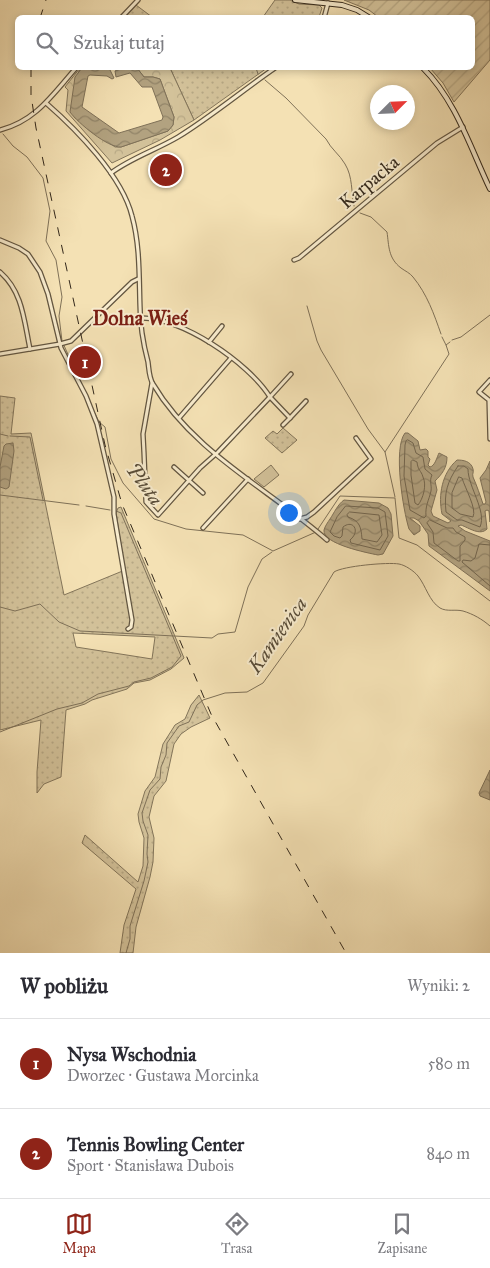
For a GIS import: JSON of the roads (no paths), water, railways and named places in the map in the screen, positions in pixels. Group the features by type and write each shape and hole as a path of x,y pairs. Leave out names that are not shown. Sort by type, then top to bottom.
{"street":[{"path":"124,15 138,0"},
{"path":"295,0 350,7 365,15"},
{"path":"325,15 328,3"},
{"path":"0,130 27,120 46,103 74,70"},
{"path":"110,173 129,161 183,134 272,70"},
{"path":"425,70 437,84 463,127 490,189"},
{"path":"46,103 70,125 110,173 123,192 132,216 138,251 140,318 143,344 152,382 178,418 216,454 327,540"},
{"name":"Karpacka","path":"294,260 305,253 437,143 463,127"},
{"path":"0,240 28,254 38,267 48,294 62,344 94,414 109,476 132,620 131,627 128,629"},
{"path":"0,272 12,284 19,297 30,349"},
{"path":"0,354 62,344 75,338 128,286 138,279"},
{"path":"140,318 152,318 188,331 209,342 250,372 290,418"},
{"path":"209,342 222,326"},
{"path":"178,418 231,358"},
{"path":"152,382 143,434 146,502 158,515 188,480 216,454 291,374"},
{"path":"490,380 479,392 489,400 490,439"},
{"path":"283,426 306,401"},
{"path":"300,519 314,512 371,459 356,438"},
{"path":"174,467 203,493"},
{"path":"202,528 248,479"}],"water":[{"path":"80,70 110,70 114,78 112,79 107,76 88,76 82,107 119,133 162,120 163,117 152,87 142,87 130,73 116,77 115,71 139,70 144,77 160,79 174,117 173,125 168,131 121,147 109,144 86,128 70,112 75,77"},
{"path":"405,433 408,433 418,441 420,450 426,449 428,451 430,459 428,465 430,467 435,463 439,453 447,457 444,470 435,481 437,490 431,511 433,516 448,523 451,521 442,514 441,492 442,485 452,465 457,460 470,464 483,504 485,504 480,478 490,461 490,522 489,511 485,511 487,529 478,532 461,525 458,526 465,531 490,541 490,591 429,546 428,534 419,521 410,518 420,526 420,531 414,535 409,529 404,508 399,465 401,441"},
{"path":"13,443 14,451 9,487 6,489 0,487 0,467 4,446"},
{"path":"344,500 379,503 388,508 391,514 393,536 383,554 378,555 346,547 330,540 325,535 324,530 326,526 338,506"},
{"path":"490,770 490,800 480,796 479,793"}],"waterway":[{"path":"257,70 258,74"},
{"path":"265,80 286,98 326,139 343,161 348,169 354,206"},
{"name":"Pluta","path":"3,134 13,146 27,157 43,178 50,211 46,241 56,260 62,297 59,316 62,341 83,388"},
{"path":"360,213 371,217 387,232 390,252 394,260 412,276 422,290 441,334"},
{"path":"307,306 321,350 368,429 385,452"},
{"path":"452,340 461,337 490,315"},
{"path":"442,337 446,345"},
{"path":"395,497 385,452 449,354 446,345 450,342"},
{"name":"Pluta","path":"90,403 99,422 105,427 111,459 123,483 154,519 186,529 243,535 273,551 316,532 340,496 395,498 399,538 417,545 490,601"},
{"path":"0,434 8,436"},
{"path":"10,436 30,437 43,500"},
{"path":"0,495 79,505"},
{"path":"86,506 110,510"},
{"path":"0,732 57,709 82,703 98,694 151,678 172,667 181,656 121,513 116,511"},
{"path":"0,607 15,611 40,604 59,622 80,631 212,638 218,634 235,632 248,587 262,559 272,552"},
{"name":"Kamienica","path":"126,953 130,939 130,926 148,862 148,835 142,813 150,790 160,779 167,743 179,726 189,722 197,705 203,700 225,693 247,692 263,683 304,626 308,615 334,572 366,565 401,565 418,576 430,597 440,608 467,612 490,626"}],"railway":[{"path":"41,15 46,0"},
{"path":"31,70 31,95 36,128 105,445 122,504 211,714 346,953"}],"place":[{"name":"Tennis Bowling Center","path":"166,170"},
{"name":"Nysa Wschodnia","path":"85,362"}],"district":[{"name":"Dolna Wieś","path":"140,318"}]}
